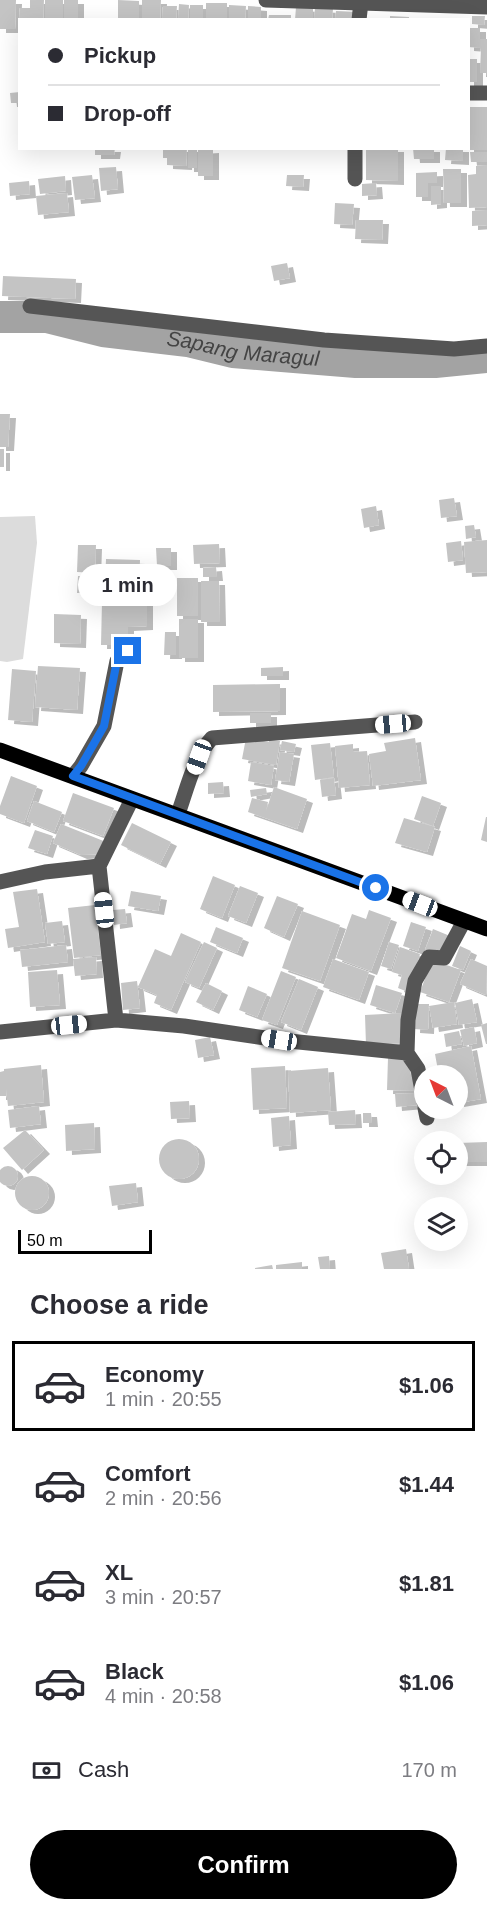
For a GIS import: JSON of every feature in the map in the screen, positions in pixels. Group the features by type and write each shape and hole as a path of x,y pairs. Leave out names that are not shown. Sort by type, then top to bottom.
{"main road":[{"path":"0,750 487,929"}],"street":[{"path":"266,0 487,7"},
{"path":"359,18 361,2"},
{"path":"470,93 487,93"},
{"path":"355,150 355,178"},
{"path":"30,306 324,340 454,349 487,346"},
{"path":"73,776 104,726 117,661 128,651"},
{"path":"178,814 199,757 204,746 212,738 415,722"},
{"path":"116,1020 99,866 132,799"},
{"path":"0,882 45,872 99,866"},
{"path":"415,1065 407,1053 408,1020 415,981 429,957 444,958 464,921"},
{"path":"0,1032 116,1020 407,1053"}],"shaded area":[{"path":"35,516 37,543 23,659 0,661 0,517"}],"building":[{"path":"0,0 16,0 15,29 0,29"},
{"path":"30,0 44,0 43,18 19,18 20,8 30,8"},
{"path":"45,0 63,0 63,18 45,18"},
{"path":"64,0 78,0 78,18 64,18"},
{"path":"118,0 139,1 139,18 118,18"},
{"path":"142,0 161,0 160,18 142,18"},
{"path":"206,3 227,3 227,18 206,18"},
{"path":"179,4 189,5 188,18 178,18"},
{"path":"190,5 203,5 203,18 190,18"},
{"path":"229,5 246,6 245,18 229,18"},
{"path":"163,6 177,6 176,18 162,18"},
{"path":"248,6 261,7 261,18 248,18"},
{"path":"296,7 313,8 313,18 295,18"},
{"path":"315,8 333,9 332,18 314,18"},
{"path":"336,11 358,12 358,18 335,18"},
{"path":"269,15 291,15 291,18 268,18"},
{"path":"390,16 409,17 409,18 390,18"},
{"path":"472,16 485,16 484,25 472,24"},
{"path":"470,28 480,28 480,39 487,39 487,73 480,73 481,48 470,47"},
{"path":"470,59 477,59 477,82 470,82"},
{"path":"18,92 18,103 11,103 10,93"},
{"path":"470,107 487,107 487,150 470,150"},
{"path":"95,150 115,150 114,155 95,155"},
{"path":"163,150 187,150 186,166 167,165 167,158 163,158"},
{"path":"188,150 197,150 197,168 188,168"},
{"path":"198,150 213,150 213,176 198,176"},
{"path":"366,150 398,150 398,181 366,180"},
{"path":"413,150 434,150 434,159 414,159"},
{"path":"446,150 463,150 463,161 445,160"},
{"path":"470,152 487,152 487,162 471,162"},
{"path":"487,165 487,207 469,208 468,175 476,174 476,166"},
{"path":"116,167 118,189 101,191 99,168"},
{"path":"443,169 461,169 461,203 444,203"},
{"path":"437,172 437,183 428,183 428,197 416,197 416,173"},
{"path":"92,175 95,198 75,200 72,177"},
{"path":"287,175 304,175 303,187 286,186"},
{"path":"65,176 66,191 40,194 38,179"},
{"path":"29,181 30,194 10,196 9,183"},
{"path":"376,183 377,195 362,196 362,184"},
{"path":"431,186 441,186 441,204 431,205"},
{"path":"67,193 69,212 38,215 36,196"},
{"path":"335,203 354,204 352,225 334,224"},
{"path":"487,210 487,225 472,226 472,211"},
{"path":"356,220 383,220 382,240 355,239"},
{"path":"287,263 290,278 274,281 271,266"},
{"path":"3,276 76,279 75,299 2,296"},
{"path":"0,414 10,414 8,447 0,447"},
{"path":"0,449 4,449 4,467 0,467"},
{"path":"454,498 457,516 441,518 439,500"},
{"path":"376,506 379,525 364,528 361,509"},
{"path":"474,525 476,537 466,539 465,526"},
{"path":"487,540 487,572 466,573 464,542"},
{"path":"461,541 463,560 448,562 446,543"},
{"path":"219,544 220,563 194,564 193,545"},
{"path":"78,545 96,545 95,573 77,572"},
{"path":"156,548 171,548 171,566 157,566"},
{"path":"106,559 140,560 139,585 105,584"},
{"path":"216,567 217,577 203,577 203,568"},
{"path":"78,576 90,576 89,593 77,593"},
{"path":"177,578 198,578 198,616 177,616"},
{"path":"201,581 219,581 220,622 201,622"},
{"path":"102,602 147,602 147,626 128,627 128,645 101,645"},
{"path":"54,614 81,615 80,644 54,643"},
{"path":"179,619 198,619 198,658 179,658"},
{"path":"165,632 176,632 176,655 164,655"},
{"path":"38,666 80,668 77,710 35,707"},
{"path":"283,667 283,676 261,676 261,668"},
{"path":"12,669 36,671 32,722 8,720"},
{"path":"280,684 280,711 213,712 213,685"},
{"path":"250,713 271,713 271,723 250,723"},
{"path":"246,738 269,742 269,740 280,741 276,765 242,759"},
{"path":"415,738 421,780 373,786 369,754 386,751 384,743"},
{"path":"282,741 296,744 294,752 280,750"},
{"path":"330,743 334,777 315,780 311,745"},
{"path":"353,744 353,752 367,751 370,785 339,788 335,746"},
{"path":"280,752 294,754 289,782 275,780"},
{"path":"251,762 274,766 271,785 248,781"},
{"path":"11,776 37,786 24,823 0,814 0,806"},
{"path":"334,778 336,795 322,797 320,780"},
{"path":"223,782 224,793 208,794 208,783"},
{"path":"274,787 307,799 297,829 248,812 252,798 268,802 266,811"},
{"path":"266,788 267,794 251,797 250,790"},
{"path":"73,793 114,808 103,836 63,821"},
{"path":"422,796 441,803 433,826 414,819"},
{"path":"34,801 62,812 54,832 27,821"},
{"path":"487,817 487,842 481,840"},
{"path":"404,818 435,827 427,852 395,843"},
{"path":"132,823 171,842 160,864 121,845"},
{"path":"61,824 106,842 101,854 81,855 53,843"},
{"path":"35,830 53,836 47,854 28,848"},
{"path":"213,876 235,885 222,918 200,909"},
{"path":"240,886 258,893 246,923 228,916"},
{"path":"37,889 45,942 8,948 5,929 19,927 13,892"},
{"path":"131,891 161,896 158,911 128,906"},
{"path":"277,896 298,904 284,937 264,928"},
{"path":"95,905 101,955 74,958 68,908"},
{"path":"125,909 127,923 114,925 113,910"},
{"path":"369,910 391,918 371,971 336,958 352,914 366,919"},
{"path":"302,911 340,925 320,981 282,968"},
{"path":"62,921 65,942 48,944 45,923"},
{"path":"411,922 426,927 418,951 403,946"},
{"path":"216,927 243,938 237,953 210,942"},
{"path":"433,929 450,936 443,956 425,950"},
{"path":"181,933 201,942 171,1010 154,1003 157,995 138,987 155,949 171,956"},
{"path":"204,942 217,948 199,988 185,982"},
{"path":"389,942 399,945 391,969 381,966"},
{"path":"66,945 68,962 22,967 20,950"},
{"path":"460,946 471,951 463,970 452,966"},
{"path":"400,947 420,954 408,992 398,988 402,975 392,972"},
{"path":"96,957 97,974 75,976 73,959"},
{"path":"333,959 369,972 359,1000 323,987"},
{"path":"471,959 487,966 486,995 460,984"},
{"path":"432,960 461,970 449,1002 420,992"},
{"path":"57,970 60,1005 30,1007 28,972"},
{"path":"281,971 296,977 277,1025 262,1020"},
{"path":"299,979 318,987 301,1030 281,1022"},
{"path":"137,981 140,1008 123,1010 121,983"},
{"path":"206,983 222,991 213,1010 196,1002"},
{"path":"376,985 402,993 395,1013 370,1005"},
{"path":"248,986 267,994 257,1017 239,1010"},
{"path":"472,999 477,1022 459,1025 455,1003"},
{"path":"454,1002 457,1024 433,1028 429,1006"},
{"path":"415,1004 429,1004 428,1030 414,1029"},
{"path":"402,1013 404,1043 366,1045 365,1015"},
{"path":"487,1023 487,1044 486,1044 481,1025"},
{"path":"474,1027 477,1043 464,1046 460,1030"},
{"path":"459,1031 462,1044 446,1047 444,1034"},
{"path":"210,1037 214,1055 198,1058 195,1040"},
{"path":"471,1046 481,1099 468,1101 468,1065 437,1065 435,1054"},
{"path":"388,1058 411,1059 410,1075 414,1075 414,1091 387,1090"},
{"path":"41,1065 44,1102 8,1106 6,1089 6,1096 0,1096 0,1072 4,1069"},
{"path":"285,1066 287,1108 253,1110 251,1068"},
{"path":"328,1068 331,1110 290,1113 288,1071"},
{"path":"414,1093 414,1105 396,1107 395,1094"},
{"path":"189,1101 190,1118 171,1119 170,1102"},
{"path":"39,1106 41,1124 10,1128 8,1110"},
{"path":"355,1110 356,1124 329,1125 328,1112"},
{"path":"363,1113 371,1113 372,1123 363,1123"},
{"path":"289,1116 291,1145 273,1147 271,1118"},
{"path":"94,1123 95,1149 66,1151 65,1125"},
{"path":"25,1130 44,1150 22,1170 3,1148"},
{"path":"179,1139 187,1140 193,1145 198,1151 198,1167 193,1173 187,1178 179,1179 171,1178 165,1173 160,1167 159,1159 160,1151 165,1145 171,1140"},
{"path":"487,1142 487,1162 468,1162 468,1143"},
{"path":"4,1167 12,1167 17,1172 17,1180 12,1185 4,1185 -1,1180 -1,1172"},
{"path":"32,1176 44,1181 49,1193 44,1205 32,1210 20,1205 15,1193 20,1181"},
{"path":"136,1183 138,1202 112,1206 109,1186"},
{"path":"406,1249 409,1269 384,1269 381,1253"},
{"path":"329,1256 330,1269 320,1269 318,1257"},
{"path":"302,1262 302,1269 276,1269 276,1265"},
{"path":"272,1265 273,1269 255,1269 255,1268"}],"waterway":[{"name":"Sapang Maragul","path":"0,317 47,317 103,331 188,341 233,352 356,362 435,362 487,357"}],"route":[{"path":"128,651 117,661 104,726 73,776 376,888"}]}
